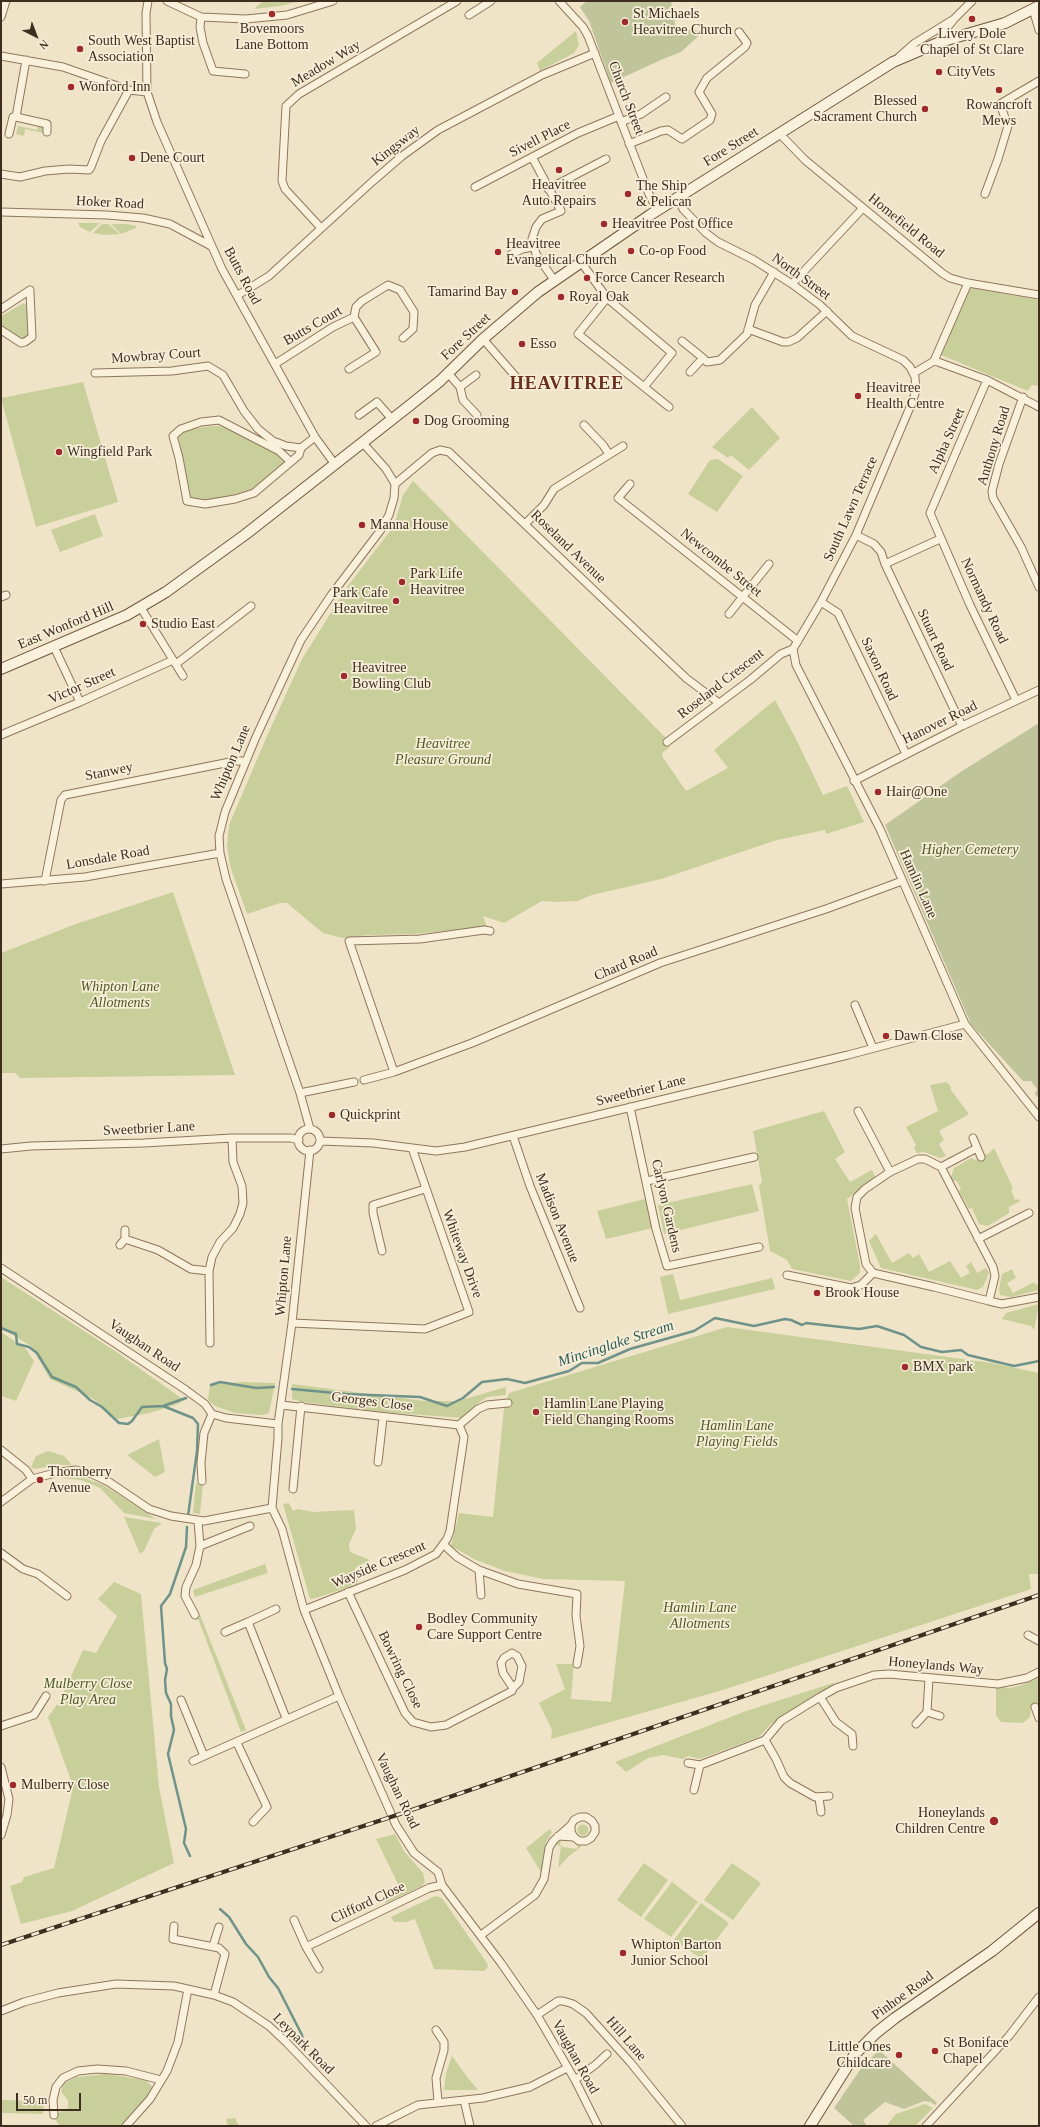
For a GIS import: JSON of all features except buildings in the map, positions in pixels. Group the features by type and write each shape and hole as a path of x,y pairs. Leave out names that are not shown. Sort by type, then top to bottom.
{"main road":[{"name":"Fore Street","path":"334,463 391,418 409,406 448,373 483,339 554,280 657,210 893,62 940,42 1005,23 1036,7"},
{"name":"East Wonford Hill","path":"1,669 141,608 246,534 334,463"},
{"name":"Pinhoe Road","path":"810,2126 855,2054 876,2033 992,1950 1039,1913"}],"street":[{"path":"1,17 6,1"},
{"name":"Butts Road","path":"148,1 146,13 147,92 156,122 211,246 315,437 334,463"},
{"path":"167,1 201,17 268,18 287,15 333,1"},
{"name":"Meadow Way","path":"321,228 285,189 282,181 286,106 299,94 458,1"},
{"path":"469,15 481,4 491,1"},
{"name":"Church Street","path":"559,1 583,27 595,52 630,146 657,210"},
{"path":"940,42 943,33 967,2"},
{"path":"1036,7 1039,30"},
{"path":"201,17 200,28 203,43 213,71 245,74"},
{"path":"893,62 908,49 954,19"},
{"path":"630,146 661,131 668,130 682,139 710,120 712,114 699,92 707,78 745,47 747,43 739,32"},
{"name":"Kingsway","path":"238,295 269,276 402,156 438,130 542,75 595,52"},
{"path":"1,56 26,60 89,75 129,90 147,92"},
{"path":"8,134 13,117 16,117 26,60"},
{"path":"985,194 1008,126 1000,104 1039,81"},
{"path":"1,174 20,177 45,171 69,169 88,170 91,167 101,141 129,90"},
{"name":"Sivell Place","path":"475,187 578,133 620,119 641,114 666,97"},
{"path":"16,117 47,124 47,132"},
{"name":"Homefield Road","path":"779,133 804,160 950,278 968,283 1039,295"},
{"path":"532,157 561,211 542,219 533,233 533,247 536,254 554,280"},
{"path":"547,187 606,160"},
{"name":"North Street","path":"678,198 683,209 706,233 718,242 774,272 792,284 827,311 852,336 903,360 914,373"},
{"path":"792,284 863,208"},
{"name":"Hoker Road","path":"1,212 107,215 143,218 170,224 211,246"},
{"path":"510,255 522,249 533,247"},
{"path":"581,262 607,298 672,353 644,387"},
{"path":"682,341 707,362 720,360 747,334 755,305 774,272"},
{"path":"914,373 934,361 968,283"},
{"name":"Butts Court","path":"275,364 333,327 354,317 356,308 362,301 388,285 400,290 412,307 415,318 413,329 403,338"},
{"path":"1,309 30,291 32,337 21,343 1,330"},
{"path":"607,298 578,334 669,407"},
{"path":"748,329 783,342 788,342 797,338 827,311"},
{"path":"349,369 376,352 354,317"},
{"path":"483,339 523,385"},
{"path":"690,372 703,358"},
{"path":"934,361 987,380 1023,397 1039,407"},
{"name":"Mowbray Court","path":"95,373 172,371 208,366 223,375 244,411 258,429 273,442 300,448"},
{"path":"448,373 460,387 463,400 477,415"},
{"name":"South Lawn Terrace","path":"793,649 821,602 856,535 913,400 916,383 914,373"},
{"path":"460,387 476,375"},
{"name":"Alpha Street","path":"930,512 987,380"},
{"name":"Anthony Road","path":"1023,397 999,464 992,491 993,498 1020,547 1039,587"},
{"path":"359,415 377,402 391,418"},
{"path":"291,462 279,451 219,420 201,422 181,429 173,436 179,458 187,501 191,503 205,504 235,500 254,493 291,462 299,455 300,448 315,437"},
{"path":"584,425 603,445 608,454"},
{"path":"362,442 386,469 395,484"},
{"path":"525,524 544,505 554,489 622,446"},
{"name":"Roseland Avenue","path":"395,484 432,453 445,450 449,452 686,678 719,703"},
{"name":"Whipton Lane","path":"310,1129 300,1093 226,878 220,852 220,827 246,761 300,640 332,594 380,531 389,515 394,498 395,484"},
{"name":"Newcombe Street","path":"630,484 618,498 798,641"},
{"name":"Normandy Road","path":"930,512 940,539 1016,700"},
{"name":"Stuart Road","path":"856,535 879,548 885,564 962,726"},
{"path":"885,564 940,539"},
{"path":"729,614 769,564"},
{"name":"Saxon Road","path":"821,602 838,613 906,754"},
{"name":"Victor Street","path":"1,735 175,662 251,606"},
{"path":"141,608 183,676"},
{"path":"54,647 80,702"},
{"name":"Roseland Crescent","path":"667,742 781,654 793,649"},
{"name":"Hamlin Lane","path":"793,649 796,665 854,781 880,829 965,1024 1039,1117"},
{"name":"Hanover Road","path":"854,781 962,726 1039,690"},
{"name":"Stanwey","path":"45,881 61,800 65,795 235,761 246,761"},
{"name":"Lonsdale Road","path":"1,884 85,877 220,852"},
{"name":"Chard Road","path":"364,1080 394,1072 479,1040 660,963 826,909 902,881"},
{"path":"394,1072 349,941 420,939 484,930 490,931"},
{"path":"855,1005 873,1048"},
{"name":"Sweetbrier Lane","path":"320,1141 373,1143 444,1151 513,1136 965,1024"},
{"path":"300,1093 354,1082"},
{"name":"Carlyon Gardens","path":"630,1107 647,1181 656,1229 667,1266 759,1247"},
{"path":"858,1111 890,1172"},
{"path":"310,1129 316,1132 320,1141 317,1147 310,1150 304,1149 299,1140 301,1133 310,1129"},
{"name":"Madison Avenue","path":"513,1136 530,1186 580,1308"},
{"path":"210,1343 209,1271 215,1249 233,1228 240,1214 243,1203 242,1186 233,1162 232,1138"},
{"name":"Sweetbrier Lane","path":"1,1149 31,1146 144,1143 232,1138 291,1138 299,1140"},
{"path":"973,1138 981,1157"},
{"name":"Whiteway Drive","path":"292,1323 425,1329 469,1312 412,1148"},
{"path":"941,1167 977,1148"},
{"name":"Whipton Lane","path":"282,1405 310,1150"},
{"path":"647,1181 754,1157"},
{"path":"990,1301 995,1276 941,1167 925,1159 918,1159 890,1172 865,1189 857,1197 855,1208 866,1264 873,1273 1002,1304 1039,1297"},
{"path":"382,1251 373,1213 373,1205 425,1189"},
{"path":"978,1239 1029,1213"},
{"path":"125,1230 122,1242 158,1250 191,1269 209,1271"},
{"name":"Vaughan Road","path":"1,1268 166,1376 205,1404 212,1414"},
{"path":"787,1274 851,1288 861,1285 873,1273"},
{"path":"444,1545 450,1530 464,1437 458,1425 478,1409 487,1404 508,1403"},
{"path":"1,1502 32,1479 59,1472 76,1470 92,1474 109,1482 149,1509 170,1516 198,1521 272,1508 278,1424 282,1405"},
{"name":"Georges Close","path":"282,1405 301,1406 383,1418 458,1425"},
{"path":"293,1489 301,1406"},
{"path":"202,1481 201,1463 204,1433 212,1414 226,1418 278,1424"},
{"path":"378,1462 383,1418"},
{"path":"1,1450 26,1470 32,1479"},
{"name":"Vaughan Road","path":"272,1508 282,1529 304,1610 339,1696 396,1825 414,1853 438,1872 442,1885 481,1935 537,2015 575,2080 598,2126"},
{"path":"195,1615 185,1596 186,1587 196,1565 200,1546 198,1521"},
{"path":"200,1546 250,1526"},
{"name":"Wayside Crescent","path":"304,1610 426,1561 436,1554 444,1545 457,1557 479,1570 518,1584 577,1594 576,1616 580,1646 578,1664"},
{"path":"1,1553 23,1569 38,1574 67,1596"},
{"path":"479,1570 481,1595"},
{"name":"Bowring Close","path":"348,1592 406,1713 413,1722 426,1727 446,1725 512,1691 513,1688"},
{"path":"225,1632 276,1610"},
{"path":"248,1622 286,1718"},
{"path":"1028,1635 1039,1640"},
{"name":"Honeylands Way","path":"764,1740 781,1721 820,1697 836,1688 874,1675 889,1674 998,1684 1027,1678 1039,1672"},
{"path":"916,1724 927,1712 929,1678"},
{"path":"1,1726 34,1715 46,1696"},
{"path":"192,1761 237,1742 286,1718 339,1696"},
{"path":"820,1697 836,1722 855,1732 854,1746"},
{"path":"181,1700 204,1756"},
{"path":"1035,1707 1039,1718"},
{"path":"927,1712 940,1716"},
{"path":"688,1763 700,1765 764,1740 786,1779 812,1796 819,1798 829,1796"},
{"path":"237,1742 267,1807 253,1822"},
{"path":"694,1790 700,1765"},
{"path":"1,1767 9,1799 7,1815 1,1835"},
{"path":"819,1798 821,1812"},
{"path":"481,1935 535,1895 544,1879 549,1848 558,1836 571,1825 574,1820 580,1817 586,1817 592,1820 595,1826 595,1832 591,1838 586,1841 579,1841 571,1832 571,1825"},
{"path":"558,1836 574,1837"},
{"name":"Clifford Close","path":"306,1946 428,1888 442,1885"},
{"path":"294,1920 319,1970"},
{"path":"174,1926 173,1939 213,1946 219,1948 225,1954 214,1995"},
{"path":"213,1946 219,1927"},
{"name":"Leypark Road","path":"1,2011 39,1998 93,1987 131,1984 188,1989 214,1995 233,2002 269,2026 366,2126"},
{"path":"126,2126 150,2100 167,2071 178,2042 188,1989"},
{"path":"926,2126 1009,2036 1039,1997"},
{"name":"Hill Lane","path":"537,2015 562,2000 573,2004 586,2013 630,2062 682,2126"},
{"path":"436,2030 444,2042 444,2050 436,2078 438,2102"},
{"path":"575,2080 595,2066 607,2054"},
{"path":"376,2126 418,2105 500,2095 530,2086 567,2068"},
{"path":"54,2115 53,2100 56,2087 63,2078 78,2071 97,2069 126,2071 161,2080"},
{"path":"464,2100 470,2126"}],"green space":[{"path":"263,1 301,1 280,6 254,9"},
{"path":"587,1 671,1 676,29 704,31 681,52 611,83 589,21 580,7"},
{"path":"576,31 579,45 574,53 540,71 537,63"},
{"path":"39,124 44,127 43,133 25,129 24,136 16,134 18,126 37,130"},
{"path":"78,223 100,223 90,232 80,227"},
{"path":"102,224 108,224 120,234 105,235 93,233"},
{"path":"111,224 127,224 136,226 136,228 121,234"},
{"path":"970,288 1039,300 1039,386 1032,385 1028,391 941,355"},
{"path":"24,303 27,306 31,333 28,338 23,341 1,327 1,316"},
{"name":"Wingfield Park","path":"83,382 118,502 36,527 1,398"},
{"path":"752,407 780,438 749,470 731,455 728,458 712,447"},
{"path":"210,426 220,426 273,451 286,463 274,475 250,490 207,502 189,499 184,462 178,437 188,430"},
{"path":"718,459 743,476 717,512 688,494 710,460"},
{"name":"Heavitree Pleasure Ground","path":"413,481 666,738 664,740 670,747 663,752 662,756 686,791 728,768 714,750 775,700 823,795 847,786 864,822 826,834 825,830 777,840 661,879 592,895 577,901 542,901 504,923 483,916 487,927 414,934 369,935 342,938 323,933 287,903 280,903 247,914 230,866 227,845 229,825 302,659 347,587 394,526 403,495"},
{"path":"95,514 103,536 60,552 51,530"},
{"name":"Higher Cemetery","path":"1039,723 1039,1099 1035,1094 1037,1089 1031,1081 1023,1081 971,1024 885,825 962,771"},
{"name":"Whipton Lane Allotments","path":"173,892 235,1075 20,1078 15,1073 1,1073 1,953 76,924"},
{"path":"946,1082 950,1085 951,1090 969,1114 939,1131 944,1140 939,1144 946,1156 940,1158 924,1152 917,1153 914,1148 916,1145 906,1127 938,1111 930,1085"},
{"path":"824,1111 845,1152 835,1159 850,1182 872,1170 875,1177 847,1199 860,1265 860,1273 851,1281 792,1269 787,1260 770,1251 759,1186 762,1182 753,1131"},
{"path":"994,1148 1013,1188 1011,1190 1015,1200 1019,1199 1020,1201 1009,1207 1009,1213 988,1226 979,1224 972,1208 969,1209 959,1191 961,1189 956,1180 952,1182 951,1177 954,1168 971,1158 976,1160 989,1153"},
{"path":"752,1184 759,1211 664,1234 658,1205"},
{"path":"645,1199 653,1228 606,1239 597,1211"},
{"path":"876,1234 892,1263 909,1253 913,1258 919,1254 929,1272 950,1261 961,1278 970,1273 966,1266 971,1262 977,1273 986,1268 989,1273 983,1287 977,1290 881,1268 869,1241"},
{"path":"1012,1269 1016,1278 1007,1283 1013,1293 1034,1282 1036,1285 1039,1284 1039,1290 1011,1297 1000,1295 999,1289 1002,1274"},
{"path":"673,1274 680,1300 772,1278 775,1289 668,1314 660,1277"},
{"path":"1,1277 115,1351 184,1400 178,1404 150,1413 117,1419 92,1398 50,1379 31,1346 1,1328"},
{"path":"1039,1304 1034,1330 1031,1326 1002,1319 1006,1313"},
{"name":"Hamlin Lane Playing Fields","path":"727,1327 992,1363 1039,1373 1039,1574 1029,1574 1031,1589 723,1690 551,1739 552,1730 539,1703 565,1689 556,1664 574,1664 571,1699 611,1702 625,1581 543,1579 505,1571 476,1560 451,1546 459,1513 493,1517 504,1408 509,1393"},
{"path":"1,1332 25,1348 34,1361 16,1401 1,1396"},
{"path":"244,1382 275,1383 269,1413 262,1415 235,1413 215,1406 208,1400 210,1384"},
{"path":"292,1384 424,1401 458,1401 506,1387 506,1395 487,1397 473,1407 463,1418 381,1412 302,1402 292,1399"},
{"path":"159,1439 165,1472 155,1477 127,1455"},
{"path":"48,1451 64,1456 72,1465 54,1465 35,1469 31,1467 36,1456"},
{"path":"56,1475 76,1475 104,1485 156,1519 124,1513 100,1488 81,1480 51,1477"},
{"path":"196,1483 203,1484 200,1514 193,1513"},
{"path":"289,1503 293,1511 298,1509 313,1512 354,1510 356,1529 349,1544 350,1552 370,1560 355,1568 358,1584 310,1599 283,1504"},
{"path":"124,1517 162,1523 154,1529 144,1551 140,1554"},
{"path":"265,1564 268,1573 195,1597 193,1590"},
{"name":"Mulberry Close Play Area","path":"114,1582 141,1594 159,1787 174,1863 72,1911 21,1924 10,1886 22,1882 24,1877 54,1868 72,1792 72,1783 48,1717 59,1702 83,1650 96,1653 117,1616 98,1599"},
{"path":"200,1615 246,1730 241,1732 197,1616"},
{"path":"1039,1677 1039,1704 1031,1707 1030,1717 1023,1723 1001,1722 996,1715 996,1687 1010,1688 1022,1685"},
{"path":"833,1683 834,1686 771,1724 759,1737 700,1759 688,1756 683,1759 663,1755 648,1758 626,1772 615,1762 746,1711"},
{"path":"581,1825 585,1825 587,1826 587,1834 581,1835 578,1832 578,1828"},
{"path":"550,1829 552,1832 546,1842 541,1872 526,1848"},
{"path":"395,1834 404,1851 423,1873 425,1882 422,1886 386,1903 383,1894 398,1884 376,1839"},
{"path":"561,1840 560,1844 563,1847 577,1849 578,1843 581,1847 568,1857 558,1868 561,1846 555,1845"},
{"path":"644,1863 668,1880 641,1917 617,1900"},
{"path":"732,1863 761,1883 733,1920 704,1900"},
{"path":"672,1882 698,1902 671,1937 644,1919"},
{"path":"435,1896 442,1898 487,1963 488,1967 484,1971 434,1969 415,1919 406,1922 394,1922 391,1917"},
{"path":"701,1903 729,1923 702,1959 674,1940"},
{"path":"879,2050 937,2103 935,2105 931,2102 924,2101 904,2109 885,2102 863,2120 867,2126 854,2126 834,2108 862,2067"},
{"path":"452,2056 478,2090 444,2090 446,2073"},
{"path":"106,2074 146,2080 153,2088 145,2102 122,2126 60,2126 55,2119 57,2114 68,2108 68,2100 61,2092 64,2083 77,2077"},
{"path":"1,2100 44,2101 43,2114 1,2113"},
{"path":"925,2104 933,2108 915,2126 886,2126 896,2114"},
{"path":"235,2118 239,2126 228,2126 226,2119"}],"waterway":[{"name":"Mincinglake Stream","path":"292,1389 346,1394 420,1397 447,1406 463,1398 482,1382 507,1379 525,1383 569,1371 582,1363 598,1363 630,1349 694,1331 715,1318 754,1326 785,1319 802,1325 806,1323 859,1329 877,1326 904,1335 921,1347 942,1352 961,1350 968,1355 1014,1366 1039,1361"},
{"path":"1,1328 16,1334 17,1344 29,1347 37,1353 52,1377 76,1387 90,1400 102,1407 119,1423 128,1424 142,1407 163,1406 186,1398"},
{"name":"Mincinglake Stream","path":"211,1385 220,1382 256,1388 274,1387"},
{"path":"163,1406 193,1418 198,1424 197,1451 188,1516"},
{"path":"187,1527 186,1547 170,1594 161,1606 165,1663 167,1669 165,1680 166,1693 171,1704 171,1716 174,1730 168,1754 186,1829 184,1843 190,1856"},
{"path":"220,1909 229,1917 246,1944 258,1957 269,1977 278,1988 302,2035 303,2043"}],"railway":[{"path":"1,1945 397,1815 1039,1595"}],"place":[{"name":"Bovemoors Lane Bottom","path":"272,14"},
{"name":"Livery Dole Chapel of St Clare","path":"972,19"},
{"name":"St Michaels Heavitree Church","path":"625,22"},
{"name":"South West Baptist Association","path":"80,49"},
{"name":"CityVets","path":"939,72"},
{"name":"Wonford Inn","path":"71,87"},
{"name":"Rowancroft Mews","path":"999,90"},
{"name":"Blessed Sacrament Church","path":"925,109"},
{"name":"Dene Court","path":"132,158"},
{"name":"Heavitree Auto Repairs","path":"559,170"},
{"name":"The Ship & Pelican","path":"628,194"},
{"name":"Heavitree Post Office","path":"604,224"},
{"name":"Co-op Food","path":"631,251"},
{"name":"Heavitree Evangelical Church","path":"498,252"},
{"name":"Force Cancer Research","path":"587,278"},
{"name":"Tamarind Bay","path":"515,292"},
{"name":"Royal Oak","path":"561,297"},
{"name":"Esso","path":"522,344"},
{"name":"Heavitree Health Centre","path":"858,396"},
{"name":"Dog Grooming","path":"416,421"},
{"name":"Wingfield Park","path":"59,452"},
{"name":"Manna House","path":"362,525"},
{"name":"Park Life Heavitree","path":"402,582"},
{"name":"Park Cafe Heavitree","path":"396,601"},
{"name":"Studio East","path":"143,624"},
{"name":"Heavitree Bowling Club","path":"344,676"},
{"name":"Hair@One","path":"878,792"},
{"name":"Dawn Close","path":"886,1036"},
{"name":"Quickprint","path":"332,1115"},
{"name":"Brook House","path":"817,1293"},
{"name":"BMX park","path":"905,1367"},
{"name":"Hamlin Lane Playing Field Changing Rooms","path":"536,1412"},
{"name":"Thornberry Avenue","path":"40,1480"},
{"name":"Bodley Community Care Support Centre","path":"419,1627"},
{"name":"Mulberry Close","path":"13,1785"},
{"name":"Honeylands Children Centre","path":"994,1821"},
{"name":"Whipton Barton Junior School","path":"623,1953"},
{"name":"St Boniface Chapel","path":"935,2051"},
{"name":"Little Ones Childcare","path":"899,2055"}],"district":[{"name":"HEAVITREE","path":"567,384"}],"park label":[{"name":"Hamlin Lane Allotments","path":"700,1616"}]}
